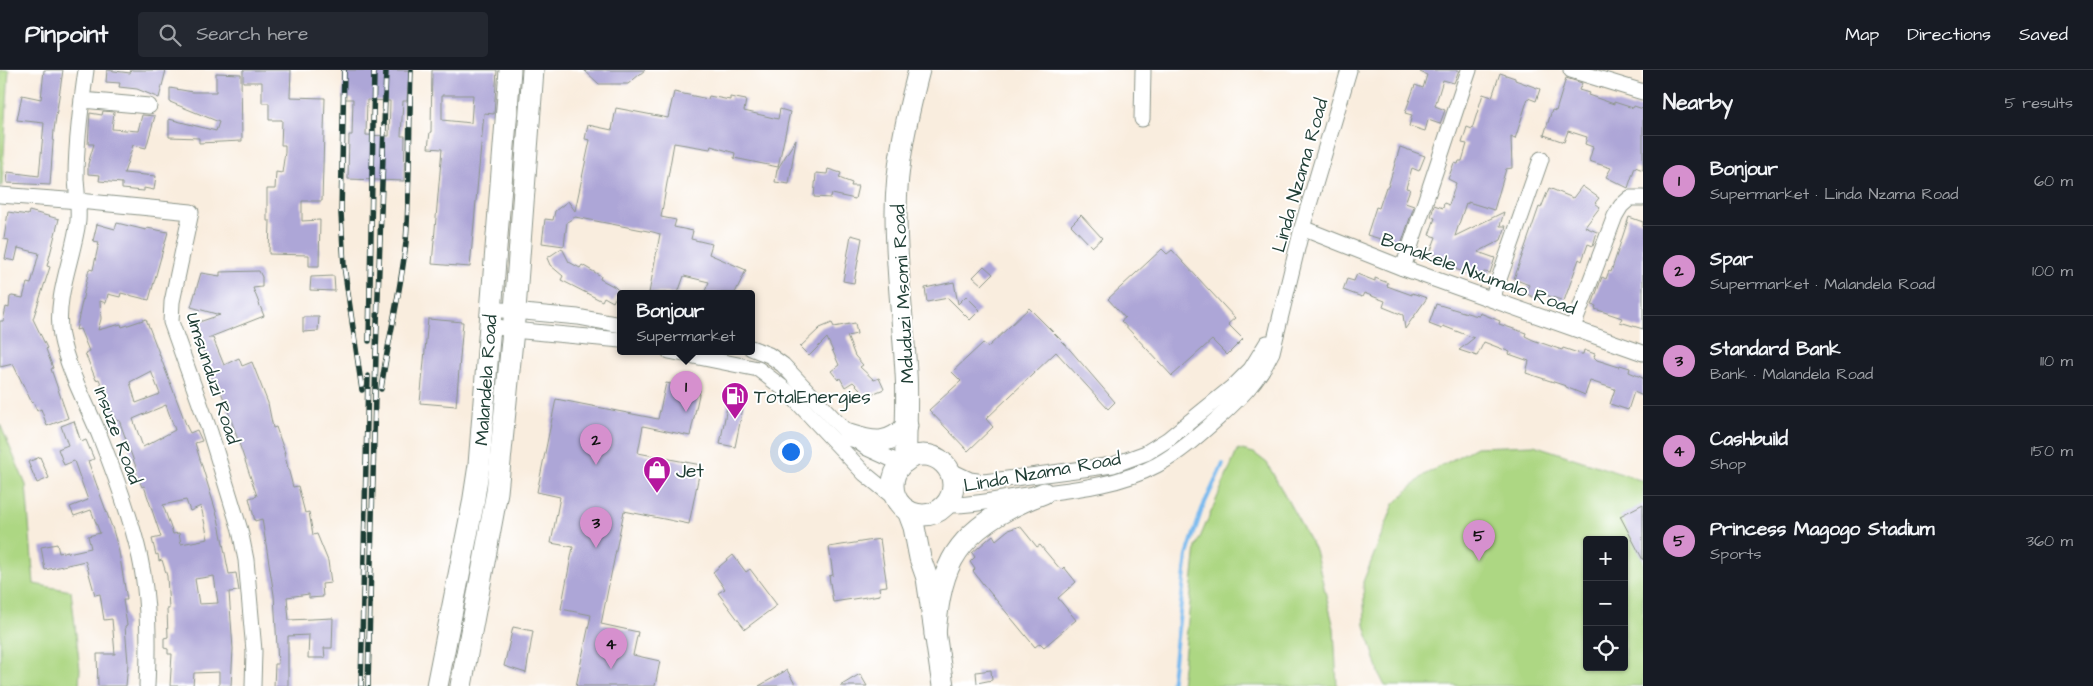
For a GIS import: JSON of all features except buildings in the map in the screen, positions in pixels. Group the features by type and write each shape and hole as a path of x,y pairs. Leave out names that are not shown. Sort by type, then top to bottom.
{"main road":[{"name":"Malandela Road","path":"437,686 479,465 510,70"},
{"name":"Malandela Road","path":"461,686 498,492 514,320 533,70"},
{"name":"Mduduzi Msomi Road","path":"904,462 908,401 898,275 896,212 900,161 906,123 919,70"},
{"name":"Mduduzi Msomi Road","path":"908,401 917,431 927,449 943,464"},
{"path":"849,435 881,442 899,434 907,426"},
{"path":"903,505 914,514 928,515 943,506 950,499 953,487 943,464 918,456 904,462 894,481 903,505 914,526 920,558 928,578"},
{"path":"935,636 939,601 951,562 958,551 985,524 1009,507 1044,493"},
{"path":"943,506 931,534 928,578 943,686"}],"street":[{"name":"Insuze Road","path":"86,70 78,123 76,181 79,200 78,222 60,309 61,338 122,499 140,558 149,634 147,686"},
{"path":"1142,119 1143,70"},
{"name":"Linda Nzama Road","path":"943,506 965,505 1044,493 1126,478 1158,465 1180,450 1232,406 1264,371 1272,352 1279,319 1291,280 1302,228 1349,70"},
{"path":"1403,268 1469,70"},
{"path":"1571,70 1643,92"},
{"path":"82,100 149,106"},
{"path":"1492,299 1541,159"},
{"name":"Umsunduzi Road","path":"0,195 79,200 191,212 172,302 171,322 213,441 240,530 246,560 254,651 253,686"},
{"path":"1572,327 1615,216 1621,206 1630,198 1643,198"},
{"name":"Bonakele Nxumalo Road","path":"1302,228 1403,268 1643,353"},
{"path":"490,317 617,339"},
{"name":"Linda Nzama Road","path":"943,464 970,480 984,482 1113,466 1146,453 1167,440 1251,369 1279,319"},
{"path":"514,320 617,325"},
{"path":"755,349 770,355 784,365 849,435 866,448 904,462"},
{"path":"700,355 758,368 777,381 865,474 903,505"},
{"path":"802,407 814,396"}],"green space":[{"path":"0,70 9,70 2,186 0,186"},
{"path":"0,424 26,485 34,584 71,591 80,669 79,686 0,686"},
{"path":"1534,445 1643,481 1643,686 1385,686 1380,676 1365,625 1363,582 1394,504 1424,475 1476,447"},
{"path":"1238,449 1254,453 1267,463 1315,550 1334,628 1337,686 1181,686 1196,547"}],"waterway":[{"path":"1171,686 1187,555 1202,509 1223,464"}],"railway":[{"path":"344,70 341,213 344,266 362,390"},
{"path":"369,341 374,70"},
{"path":"368,686 376,353 386,70"},
{"path":"381,389 406,242 411,70"},
{"path":"361,686 368,376"}],"place":[{"name":"Bonjour","path":"686,412"},
{"name":"TotalEnergies","path":"735,420"},
{"name":"Spar","path":"596,465"},
{"name":"Jet","path":"657,494"},
{"name":"Standard Bank","path":"596,548"},
{"name":"Princess Magogo Stadium","path":"1479,561"},
{"name":"Cashbuild","path":"611,669"}]}
